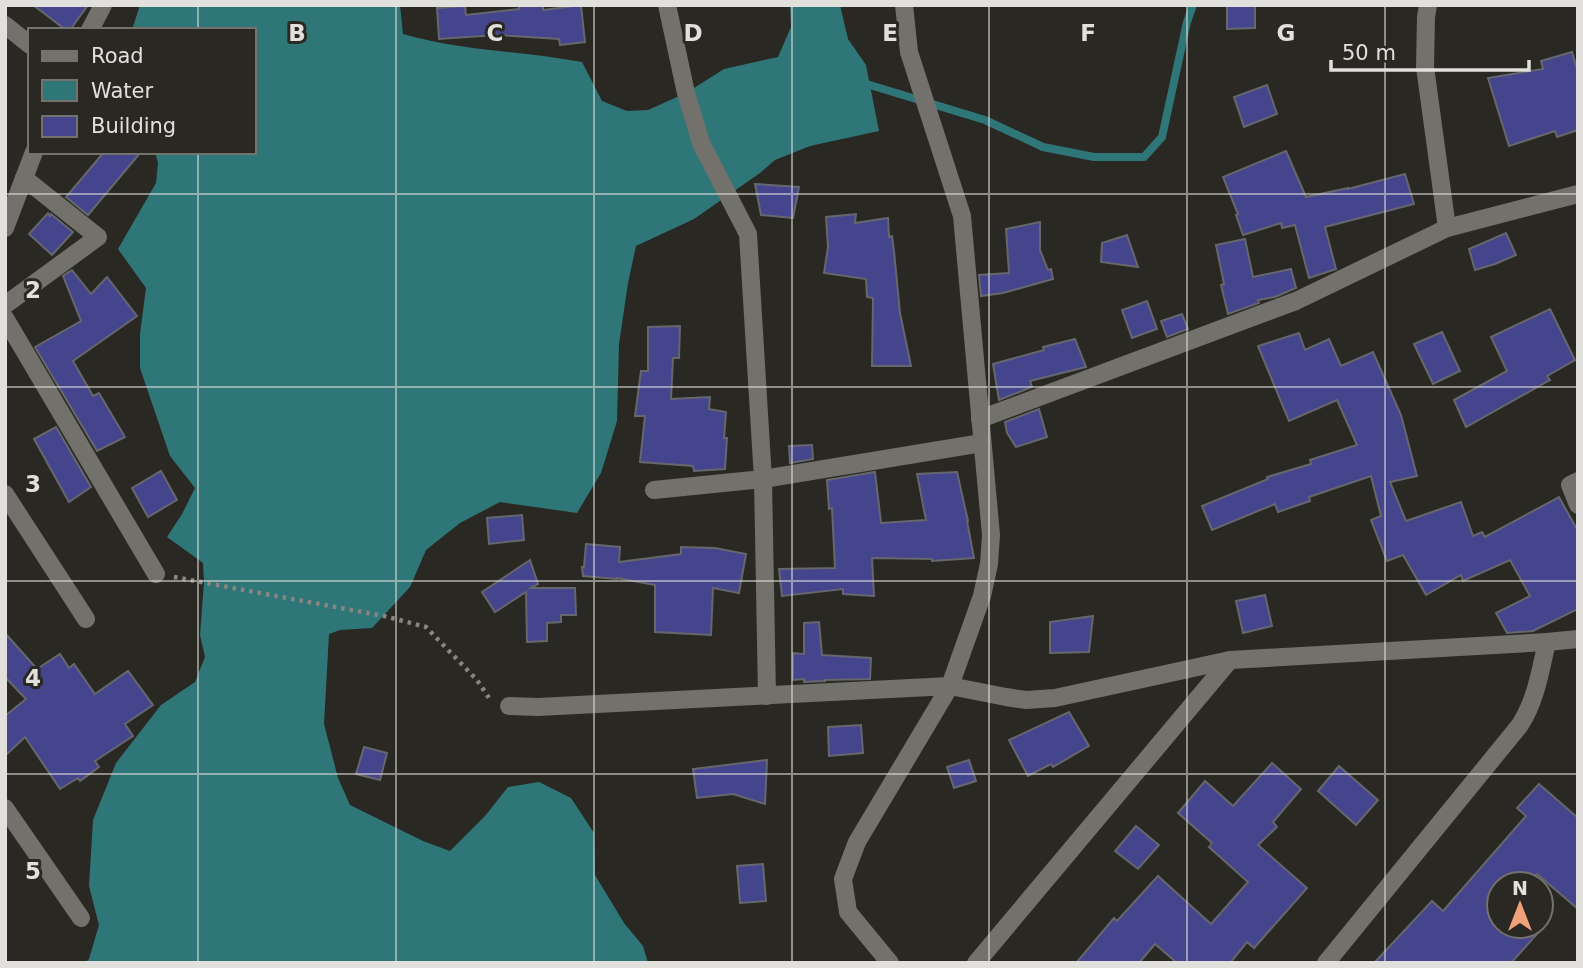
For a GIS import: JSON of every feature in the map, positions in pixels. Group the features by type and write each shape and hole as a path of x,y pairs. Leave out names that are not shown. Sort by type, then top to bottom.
{"street":[{"path":"91,28 103,5"},
{"path":"667,5 686,93 701,143 748,234 763,479 767,696"},
{"path":"890,963 848,912 843,879 857,842 950,686 982,596 989,564 991,535 962,216 909,52 904,5"},
{"path":"1428,5 1425,67 1447,228"},
{"path":"5,24 28,43"},
{"path":"5,228 33,154"},
{"path":"5,305 98,237 24,177"},
{"path":"980,419 1296,301 1447,228 1578,194"},
{"path":"5,317 156,574"},
{"path":"654,490 763,479 982,443"},
{"path":"1578,481 1570,485 1578,505"},
{"path":"5,494 86,619"},
{"path":"509,706 538,707 950,686 1006,697 1055,698 1230,660 1578,639"},
{"path":"1326,963 1520,725 1535,695 1547,642"},
{"path":"976,963 1230,660"},
{"path":"5,808 81,918"}],"path":[{"path":"156,574 384,616 426,627 477,680 488,698 509,706"}],"water":[{"path":"140,5 400,5 403,34 447,44 582,62 602,101 627,111 648,110 686,93 724,69 778,57 791,27 790,5 840,5 848,39 866,65 879,131 810,146 775,160 694,219 636,246 619,344 617,421 601,473 577,513 500,502 460,523 426,550 410,587 372,628 340,630 329,634 324,724 338,778 350,805 423,841 450,851 485,816 508,787 539,782 571,798 594,833 595,875 624,923 643,946 648,963 85,963 89,959 99,925 89,886 93,820 116,763 161,705 195,682 205,657 200,635 203,563 167,537 195,488 170,456 140,368 140,334 146,288 118,249 156,183 158,163 156,154 256,154 256,28 133,28"}],"building":[{"path":"33,5 88,5 71,28 63,28"},
{"path":"519,5 543,5 543,10 581,5 585,42 560,45 559,39 497,35 439,39 437,8 465,6 466,15 519,9"},
{"path":"1227,5 1255,5 1255,28 1227,29"},
{"path":"1572,52 1578,72 1578,130 1557,137 1555,131 1509,146 1488,78 1543,69 1541,61"},
{"path":"1267,85 1277,114 1244,127 1234,97"},
{"path":"1286,151 1306,197 1405,174 1414,204 1325,227 1336,269 1309,278 1295,225 1282,228 1281,223 1243,235 1236,215 1238,214 1223,177"},
{"path":"102,154 139,154 88,215 66,197"},
{"path":"755,184 799,187 793,218 761,215"},
{"path":"48,213 73,232 52,255 29,234"},
{"path":"856,214 855,223 888,218 900,313 911,366 872,366 873,298 867,297 866,279 824,273 828,247 826,217"},
{"path":"1040,222 1040,250 1048,270 1051,269 1053,279 1003,293 981,296 979,275 1009,273 1006,229"},
{"path":"1506,233 1516,255 1475,270 1469,249"},
{"path":"1127,235 1138,267 1101,262 1102,243"},
{"path":"1245,239 1253,277 1291,269 1296,288 1275,297 1258,300 1259,303 1228,314 1216,245"},
{"path":"72,270 91,294 107,277 137,316 73,361 93,396 99,393 125,437 97,451 35,347 81,321 63,276"},
{"path":"1147,301 1157,329 1132,338 1122,310"},
{"path":"1550,309 1575,360 1547,376 1550,380 1466,427 1454,400 1507,371 1491,337"},
{"path":"1182,314 1188,329 1167,337 1161,321"},
{"path":"680,326 679,358 673,358 671,399 710,397 709,409 726,412 725,469 694,471 693,466 640,462 645,416 635,416 641,371 648,371 648,327"},
{"path":"1442,332 1460,371 1433,384 1414,344"},
{"path":"1299,333 1305,350 1329,339 1341,366 1373,352 1401,415 1417,476 1390,482 1406,521 1461,502 1473,536 1482,532 1485,537 1559,497 1578,531 1578,609 1533,631 1507,633 1496,613 1530,596 1510,560 1463,581 1461,575 1426,595 1403,555 1387,561 1371,520 1381,516 1371,476 1309,497 1310,501 1278,512 1275,504 1212,530 1202,506 1268,479 1267,477 1311,464 1310,460 1357,445 1337,400 1289,421 1258,346"},
{"path":"1075,339 1086,367 1030,381 1032,387 999,400 993,364"},
{"path":"1039,409 1047,437 1016,447 1007,433 1005,422"},
{"path":"56,427 91,487 69,502 34,439"},
{"path":"812,445 813,459 790,463 789,446"},
{"path":"161,471 177,500 148,517 132,488"},
{"path":"875,472 881,523 926,520 917,474 957,472 974,558 932,561 872,558 874,596 843,594 843,589 782,596 779,569 835,568 832,508 829,509 827,480"},
{"path":"522,515 524,540 489,544 487,518"},
{"path":"586,544 620,547 619,562 681,554 681,547 715,548 746,554 739,593 713,588 711,635 655,632 655,585 617,578 583,576"},
{"path":"530,560 538,584 531,588 575,588 576,615 561,615 561,622 547,623 547,641 527,642 526,592 495,612 482,592"},
{"path":"1265,595 1272,626 1243,633 1236,601"},
{"path":"1093,616 1089,652 1050,653 1050,622"},
{"path":"819,622 822,655 871,658 870,679 804,682 804,679 793,680 793,653 804,654 804,623"},
{"path":"5,633 37,669 60,654 69,668 74,664 95,694 128,671 153,705 125,724 133,736 95,761 99,767 80,781 78,778 60,789 25,737 5,756 5,716 26,699 5,677"},
{"path":"1069,712 1089,746 1053,767 1051,764 1028,776 1009,740"},
{"path":"861,725 863,753 829,756 828,727"},
{"path":"364,747 387,753 380,780 356,774"},
{"path":"767,760 765,804 733,794 697,798 693,769"},
{"path":"969,760 976,781 954,788 947,767"},
{"path":"1272,763 1301,789 1273,822 1277,827 1258,845 1307,888 1254,948 1247,942 1230,963 1177,963 1155,944 1139,963 1076,963 1114,918 1117,921 1158,876 1211,924 1248,882 1209,847 1212,843 1178,813 1205,781 1233,806"},
{"path":"1339,766 1378,800 1356,825 1318,791"},
{"path":"1539,784 1578,818 1578,909 1555,889 1555,870 1485,870 1485,940 1532,940 1511,963 1374,963 1432,901 1443,911 1526,816 1517,808"},
{"path":"1136,826 1159,845 1138,869 1115,851"},
{"path":"763,864 766,901 740,903 737,866"}],"waterway":[{"path":"860,82 985,120 1043,147 1094,157 1144,157 1162,137 1193,5"}]}
